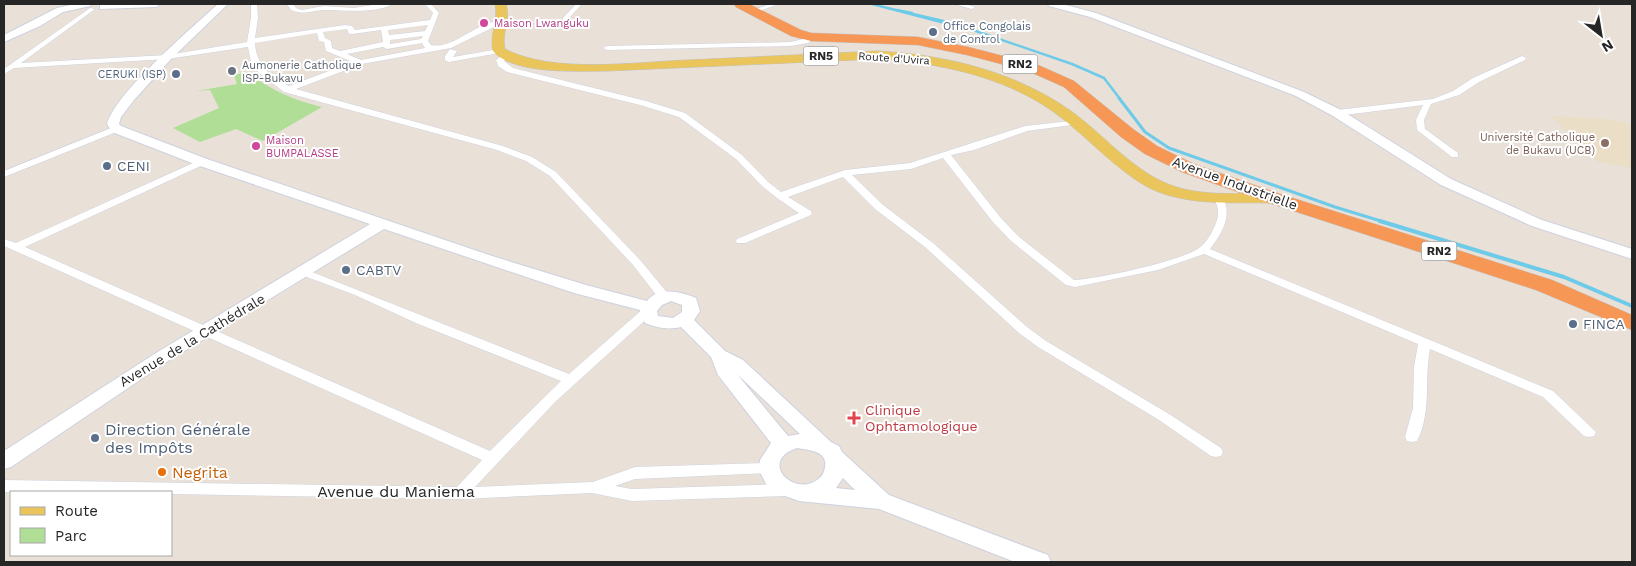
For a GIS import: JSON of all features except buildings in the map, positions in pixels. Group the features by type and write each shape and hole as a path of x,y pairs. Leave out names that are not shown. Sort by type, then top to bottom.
{"highway":[{"name":"Avenue Industrielle","path":"747,7 796,33 811,37 918,41 968,51 1033,68 1069,84 1127,133 1151,150 1188,168 1273,198 1544,285 1632,323"},
{"name":"Avenue Industrielle","path":"1602,310 1632,328"}],"main road":[{"path":"501,4 503,10 497,41 503,53"},
{"name":"Route d'Uvira","path":"503,53 524,62 570,68 878,55 911,57 967,67 1008,82 1056,107 1152,184 1189,195 1273,198"}],"street":[{"path":"4,39 56,13 88,6 156,4"},
{"path":"223,4 167,57 130,96 115,116 113,124 116,129 202,162 544,278 648,309"},
{"path":"254,4 256,15 251,51 256,63 267,76 287,90 500,148 529,159 562,182 636,263 665,298"},
{"path":"290,4 293,9 301,12 327,6 352,15"},
{"path":"7,70 167,57 319,30 352,15 389,4"},
{"path":"428,4 436,13 424,41 428,47 433,48"},
{"path":"565,19 579,4"},
{"path":"747,7 776,4"},
{"path":"956,4 972,7"},
{"path":"1052,4 1093,14 1276,84 1337,113 1426,171 1467,192 1537,223 1632,254"},
{"path":"7,70 88,6"},
{"path":"352,15 352,32 431,22"},
{"path":"287,90 360,62 455,44 483,28 500,22"},
{"path":"384,28 387,47 424,41"},
{"path":"319,30 322,39 327,41 328,47 360,62"},
{"path":"340,53 426,33"},
{"path":"607,48 782,44 805,41 811,37"},
{"path":"453,51 449,56 449,60 503,53"},
{"path":"503,53 500,60 501,64 510,70 643,103 682,115 740,157 765,184 780,196 807,213 741,241"},
{"path":"1337,113 1428,102 1456,93 1476,80 1522,58"},
{"path":"1428,102 1420,120 1421,130 1455,155"},
{"path":"780,196 845,173 911,166 1025,129 1076,122"},
{"path":"4,174 116,129"},
{"path":"945,154 996,219 1015,239 1070,283 1080,285 1154,268 1192,256 1204,250 1223,218 1224,208 1219,197"},
{"path":"17,247 202,162"},
{"path":"845,173 879,207 929,245 1023,330 1042,344 1164,417 1216,452"},
{"name":"Avenue de la Cathédrale","path":"4,461 107,391 383,223"},
{"path":"4,242 491,458"},
{"path":"1204,250 1548,394 1589,432"},
{"path":"303,272 572,380"},
{"path":"461,493 491,458 656,300 678,297 690,302 692,311 684,320 678,323 663,324 651,319 648,309"},
{"path":"684,320 719,355 738,364 881,501"},
{"path":"1412,437 1420,408 1420,367 1425,342"},
{"path":"719,355 724,370 784,445"},
{"path":"798,492 816,491 830,482 837,471 830,452 807,441 797,441 776,450 769,461 768,468 776,483 798,492 881,501 1040,562"},
{"path":"592,487 635,473 768,468"},
{"name":"Avenue du Maniema","path":"4,486 461,493 592,487 632,495 798,492"}],"shaded area":[{"name":"Université Catholique de Bukavu (UCB)","path":"1551,116 1606,119 1632,124 1632,168 1598,162"}],"green space":[{"path":"247,72 283,94 322,107 263,141 236,129 200,142 173,128 219,108 210,90 196,91 237,84 234,75"}],"water":[{"path":"851,4 876,4 953,22 972,29 955,27 871,5"}],"waterway":[{"path":"897,10 912,13"},
{"path":"967,28 1072,64 1104,78 1120,99"},
{"path":"1119,98 1145,132 1169,148 1335,207 1384,222"},
{"path":"1380,221 1564,277 1632,306"}],"place":[{"name":"Maison Lwanguku","path":"484,23"},
{"name":"Office Congolais de Control","path":"933,32"},
{"name":"Aumonerie Catholique ISP-Bukavu","path":"232,71"},
{"name":"CERUKI (ISP)","path":"176,74"},
{"name":"Université Catholique de Bukavu (UCB)","path":"1605,143"},
{"name":"Maison BUMPALASSE","path":"256,146"},
{"name":"CENI","path":"107,166"},
{"name":"CABTV","path":"346,270"},
{"name":"FINCA","path":"1573,324"},
{"name":"Clinique Ophtamologique","path":"854,418"},
{"name":"Direction Générale des Impôts","path":"95,438"},
{"name":"Negrita","path":"162,472"}]}
